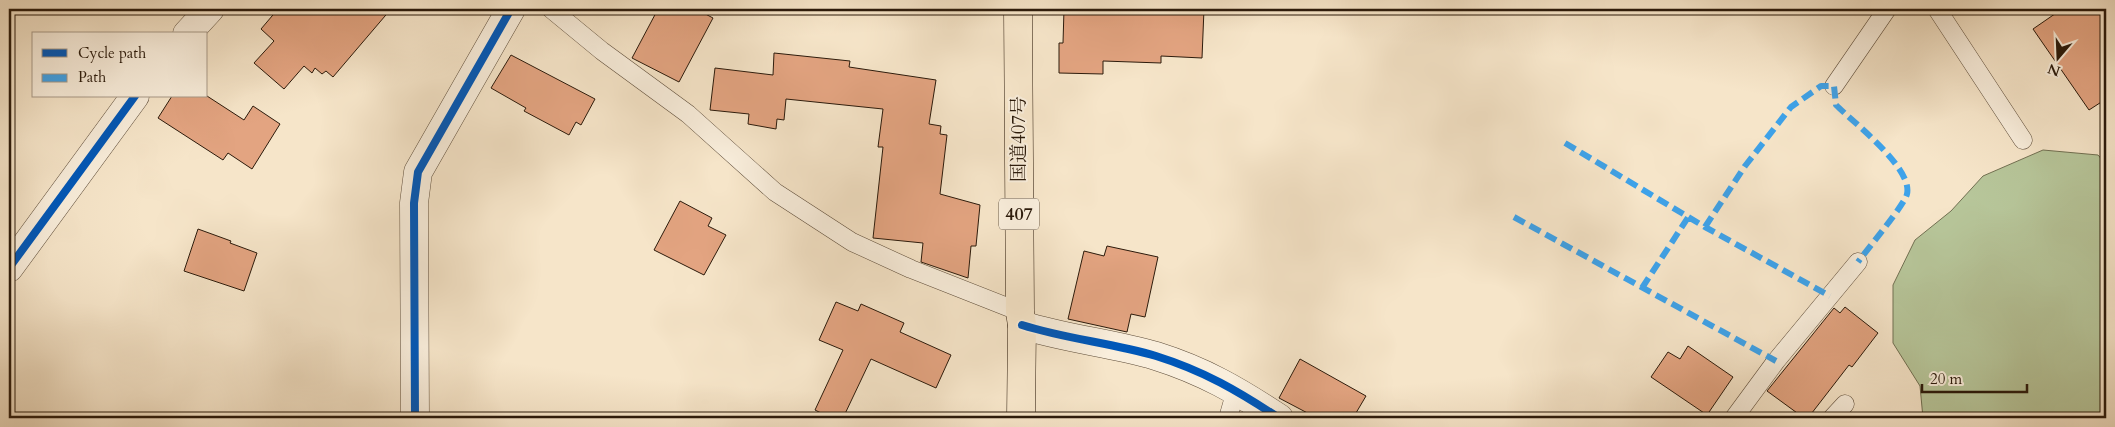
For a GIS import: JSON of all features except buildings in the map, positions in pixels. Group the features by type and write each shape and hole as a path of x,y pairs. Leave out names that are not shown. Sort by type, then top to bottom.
{"highway":[{"name":"国道407号","path":"1018,9 1021,418"}],"street":[{"path":"189,32 210,9"},
{"path":"415,418 414,203 418,172 511,9"},
{"path":"9,268 134,98"},
{"path":"1021,318 1041,331 1154,356 1197,370 1236,390 1278,418"}],"lane":[{"path":"551,9 602,51 688,114 775,192 852,242 1021,318"},
{"path":"1834,86 1887,9"},
{"path":"1936,9 2023,140"},
{"path":"1734,418 1776,361 1858,262"},
{"path":"1228,418 1236,390"},
{"path":"1832,418 1846,404"}],"green space":[{"path":"2043,150 2098,155 2106,164 2106,418 1923,418 1920,386 1893,343 1893,285 1915,240 1951,211 1983,176"}],"marked path":[{"path":"1705,227 1745,166 1791,107 1821,86 1834,86 1836,105 1892,159 1906,183 1907,194 1905,199 1858,262"},
{"path":"1565,143 1705,227 1830,296"},
{"path":"1642,288 1689,216"},
{"path":"1514,217 1776,361"}],"cycle path":[{"path":"415,418 414,203 418,172 511,9"},
{"path":"9,268 134,98"},
{"path":"1022,325 1156,356 1190,368 1249,399 1279,418"}]}
